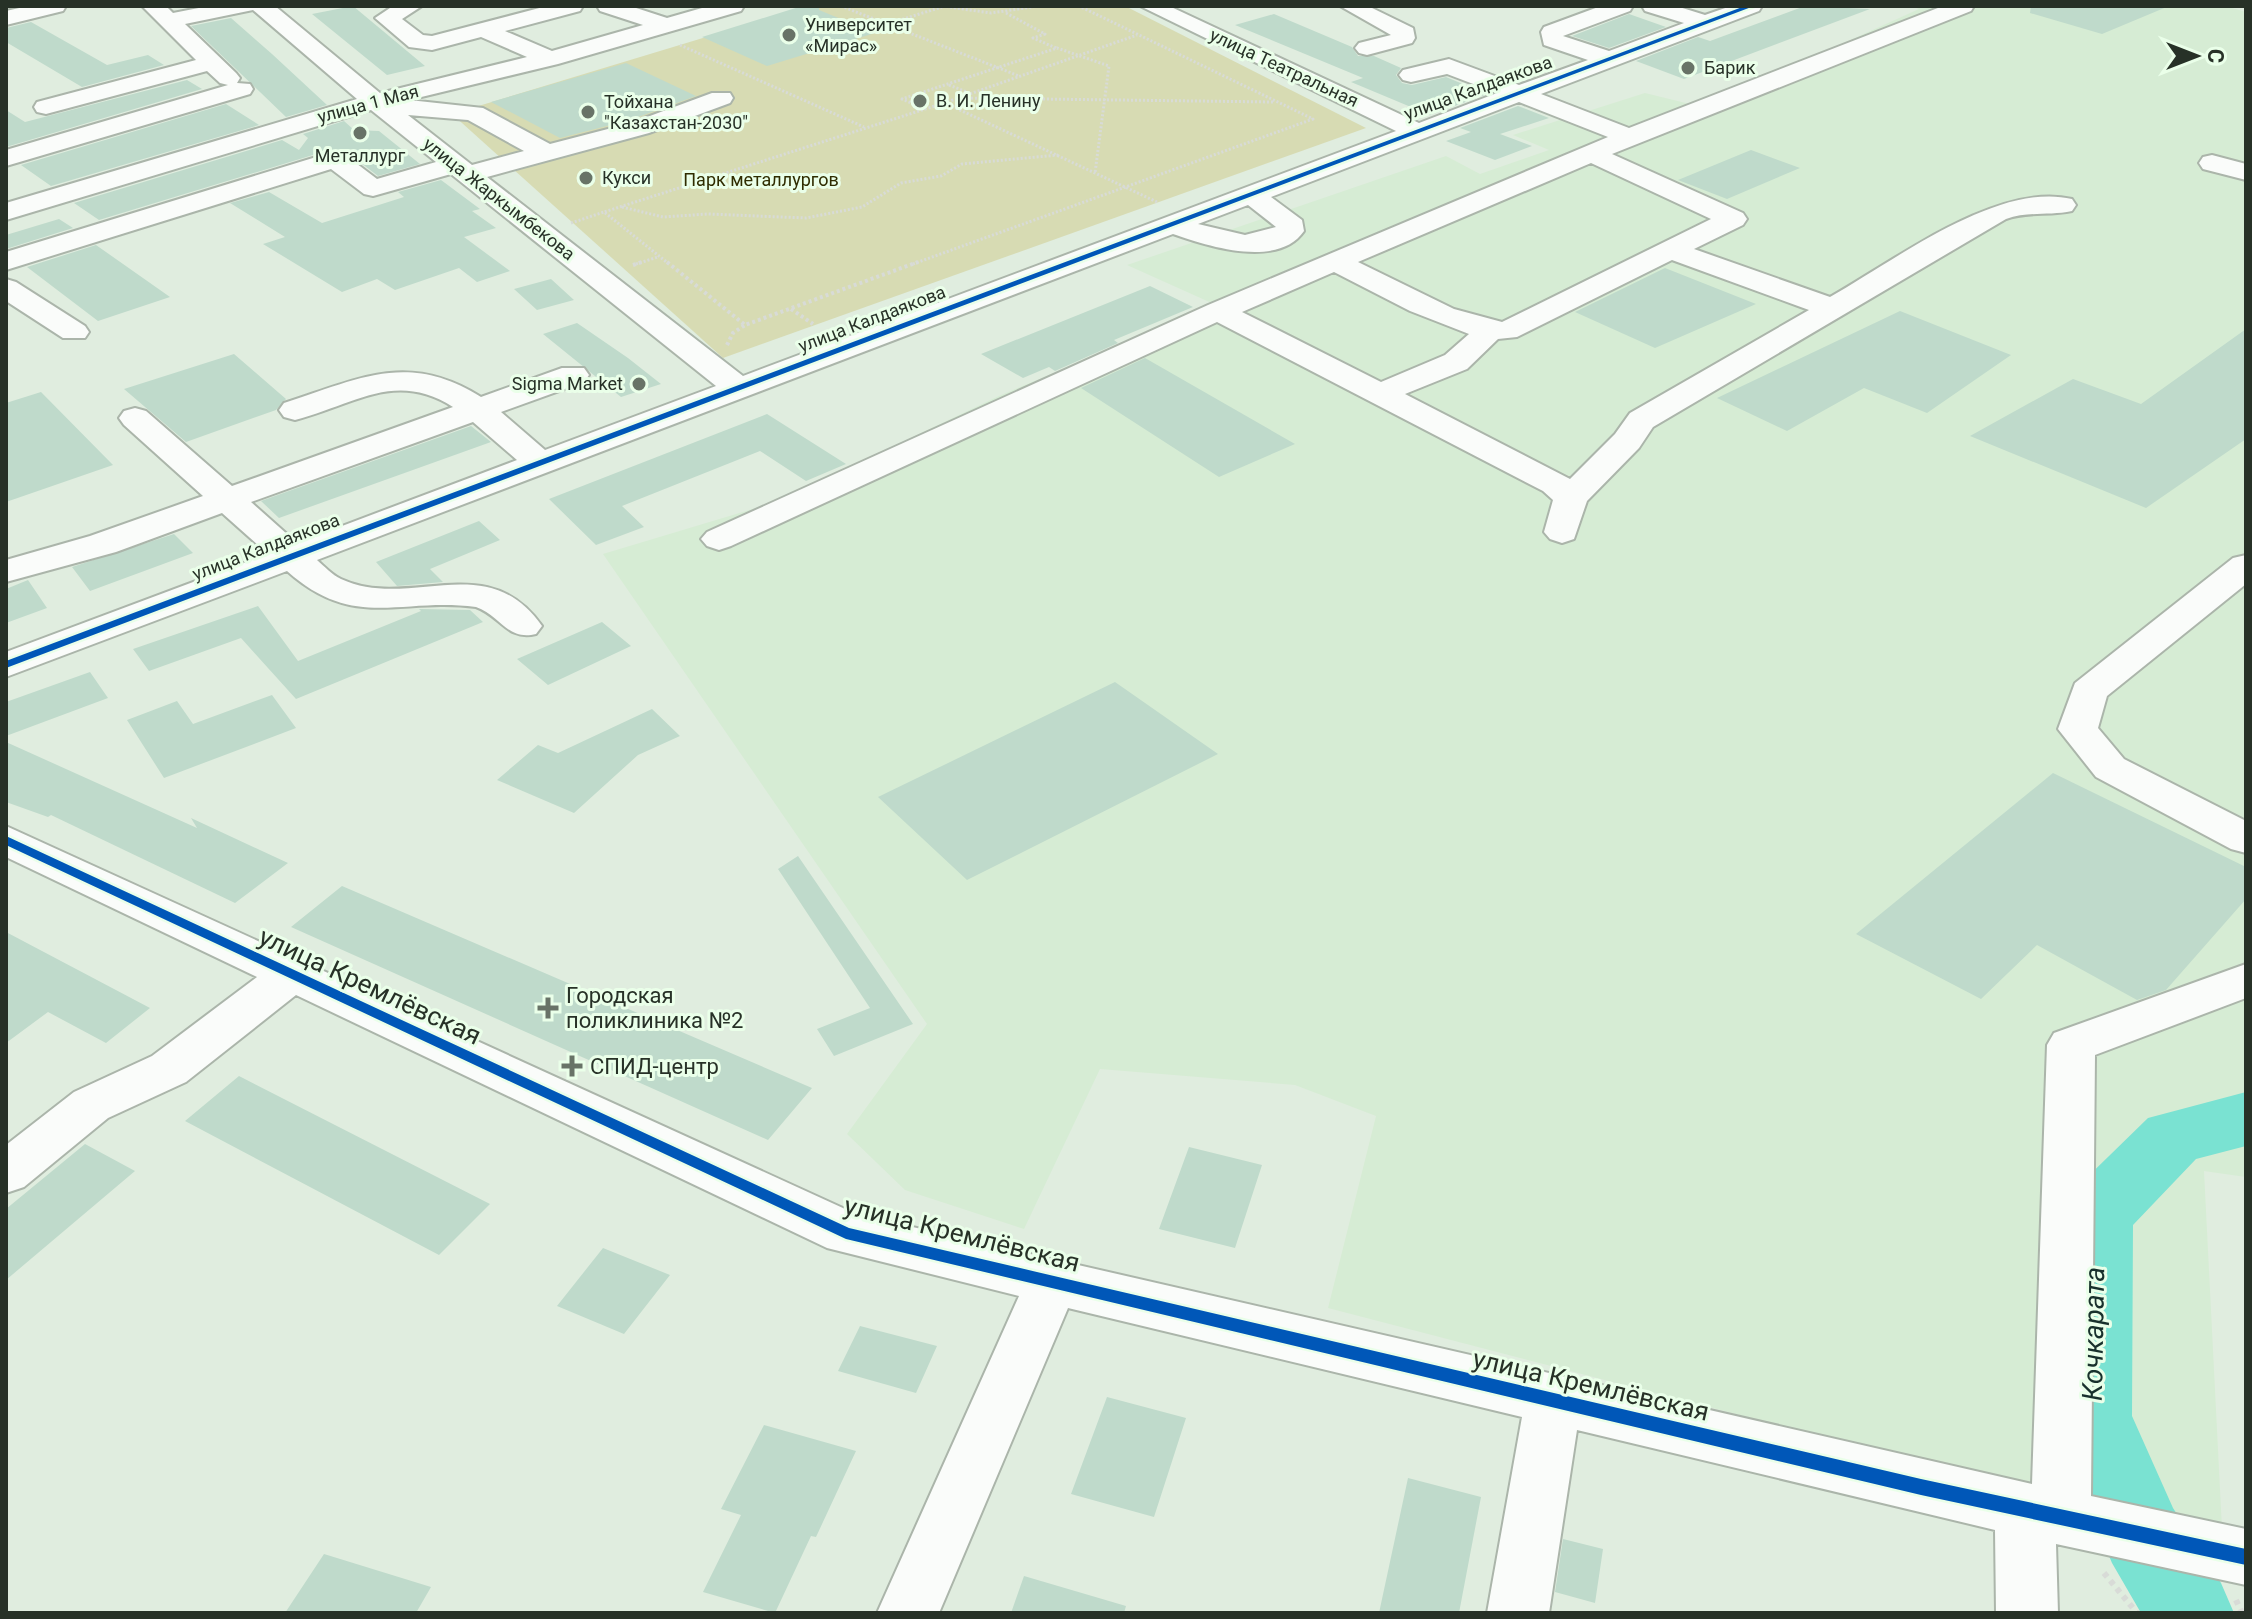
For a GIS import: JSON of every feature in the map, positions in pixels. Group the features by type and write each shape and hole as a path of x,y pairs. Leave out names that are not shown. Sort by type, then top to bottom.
{"street":[{"path":"6,18 55,6"},
{"path":"161,13 245,6"},
{"name":"улица Жаркымбекова","path":"261,6 378,103 740,389"},
{"path":"411,6 386,18 417,42 432,43 572,6"},
{"path":"608,6 672,35"},
{"name":"улица 1 Мая","path":"6,212 378,103 550,59 672,35 733,6"},
{"path":"1351,6 1405,33 1404,38 1367,48"},
{"path":"1609,59 1552,40 1552,32 1622,6"},
{"path":"1653,6 1706,23"},
{"name":"улица Калдаякова","path":"6,665 740,389 1170,216 1249,194 1751,6"},
{"path":"719,539 1218,311 1631,136 1963,6"},
{"name":"улица Театральная","path":"1163,7 1416,131"},
{"path":"6,158 241,89 161,13"},
{"path":"1794,50 1877,17"},
{"path":"483,30 550,59"},
{"path":"46,107 211,63"},
{"path":"1411,75 1449,66 1631,136"},
{"path":"6,261 335,159 373,188 547,153 640,128 721,98"},
{"path":"378,103 474,113 547,153"},
{"path":"1335,262 1488,332 1506,331 1734,217 1592,154"},
{"path":"2212,163 2246,172"},
{"path":"147,169 206,200"},
{"path":"6,174 41,202"},
{"path":"1170,216 1230,243 1251,246 1290,231 1288,220 1249,194"},
{"path":"1562,532 1571,498 1627,441 1641,420 1996,213 2020,205 2062,205"},
{"path":"1670,250 1832,308"},
{"path":"6,288 74,332"},
{"path":"1218,311 1555,484 1571,498"},
{"path":"1379,394 1456,362 1488,332"},
{"path":"6,571 103,544 573,375"},
{"path":"295,410 374,385 433,382 478,409 540,463"},
{"path":"135,418 325,586 346,596 378,600 484,598 505,605 523,626"},
{"path":"2246,566 2089,691 2078,729 2110,768 2246,839"},
{"name":"улица Кремлёвская","path":"6,840 846,1233 1921,1487 2246,1557"},
{"path":"6,1173 91,1105 169,1069 292,974"},
{"path":"2027,1613 2043,1515 2071,1045 2246,980"},
{"path":"908,1613 1053,1280"},
{"path":"1518,1613 1553,1399"}],"path":[{"path":"841,6 1020,76"},
{"path":"887,24 942,6 971,13 1005,13 1039,6"},
{"path":"604,212 745,325 1313,119 1079,6"},
{"path":"1005,13 1045,34 1033,38 1109,66 1095,173"},
{"path":"672,35 866,128"},
{"path":"571,223 926,109 1137,35"},
{"path":"926,109 902,99 1057,48"},
{"path":"948,84 971,94"},
{"path":"958,98 1278,102"},
{"path":"944,103 1126,187 1170,216"},
{"path":"621,207 663,217 708,214 753,219 806,218 862,207 901,183 941,176 962,164 1058,155"},
{"path":"633,265 659,257"},
{"path":"790,309 813,324"}],"shaded area":[{"path":"1911,6 2225,6 2246,12 2246,1177 2204,1171 2222,1529 2075,1502 1328,1308 1376,1116 1295,1085 1100,1069 1024,1229 905,1190 847,1134 927,1024 603,554 776,502 999,396 1216,305 1127,265 1446,156 1480,174 1549,150 1513,135 1645,93 1702,107 1919,9"}],"green space":[{"name":"Парк металлургов","path":"809,6 1125,6 1366,128 723,358 452,114"}],"building":[{"path":"353,6 425,66 387,75 312,14"},
{"name":"Университет «Мирас»","path":"802,6 819,6 819,10 875,33 767,66 702,37"},
{"path":"1805,6 1870,9 1684,79 1636,61 1698,37 1710,41"},
{"path":"2031,6 2169,6 2102,34 2030,13"},
{"path":"1274,14 1352,47 1358,56 1374,56 1401,68 1396,75 1402,83 1412,85 1446,77 1487,94 1430,115 1351,82 1363,78 1235,25"},
{"path":"1629,14 1666,27 1609,48 1572,36"},
{"path":"231,18 327,105 286,117 191,26"},
{"path":"31,22 107,65 148,55 164,65 82,87 6,42 6,28"},
{"name":"Тойхана \"Казахстан-2030\"","path":"626,63 696,96 630,120 560,138 491,102"},
{"path":"187,80 202,89 6,147 6,110 25,122"},
{"path":"226,104 259,125 51,186 21,165"},
{"path":"1518,106 1549,118 1500,134 1532,146 1495,160 1446,141 1471,132 1460,128"},
{"path":"344,121 354,130 379,131 420,164 378,176 344,150 326,151 99,220 74,203 282,140 299,150 308,138 303,134"},
{"path":"1751,150 1800,168 1727,199 1678,180"},
{"path":"441,180 480,209 472,211 496,228 464,237 510,271 477,282 459,268 395,290 377,279 342,292 263,244 285,237 230,203 269,192 322,223 404,197 398,192"},
{"path":"59,219 73,228 6,249 6,235"},
{"path":"96,245 170,297 98,321 27,267"},
{"path":"1665,268 1756,304 1655,348 1575,312"},
{"path":"551,279 574,300 537,310 514,289"},
{"path":"1150,286 1193,307 1114,340 1118,343 1055,371 1049,367 1023,378 981,354"},
{"path":"1900,311 2011,355 1927,413 1864,388 1787,431 1717,398"},
{"path":"577,323 661,384 621,397 543,334"},
{"path":"2246,329 2246,439 2146,508 1970,436 2073,379 2141,404"},
{"path":"234,354 286,399 276,410 186,442 124,389"},
{"path":"1145,358 1295,444 1219,477 1081,388"},
{"path":"41,392 113,465 6,502 6,403"},
{"path":"767,414 846,464 806,481 760,451 622,506 644,527 596,545 549,499"},
{"path":"471,426 491,442 279,518 261,501"},
{"path":"479,521 500,540 430,569 443,582 397,586 376,562"},
{"path":"174,534 193,553 90,591 72,567"},
{"path":"28,580 47,608 6,623 6,589"},
{"path":"258,606 298,661 421,611 419,609 470,610 483,622 296,699 241,638 149,671 133,649"},
{"path":"602,622 631,646 548,685 517,659"},
{"path":"90,672 108,698 6,736 6,702"},
{"path":"1115,682 1218,754 967,880 878,797"},
{"path":"272,695 296,728 164,778 127,720 177,701 193,724"},
{"path":"652,709 680,736 638,755 574,813 497,780 538,745 558,753"},
{"path":"6,742 197,828 191,818 288,863 235,903 51,815 48,817 6,802"},
{"path":"2053,773 2246,867 2246,899 2166,990 2137,1000 2037,945 1981,999 1856,934"},
{"path":"798,856 913,1024 834,1056 817,1029 870,1008 778,869"},
{"name":"Городская поликлиника №2","path":"342,886 812,1088 768,1140 291,927"},
{"path":"6,932 150,1008 106,1043 48,1012 6,1043"},
{"path":"239,1076 490,1204 439,1255 185,1121"},
{"path":"85,1144 135,1171 6,1280 6,1209"},
{"path":"1189,1147 1262,1165 1235,1248 1159,1229"},
{"path":"603,1248 670,1275 624,1334 557,1306"},
{"path":"860,1326 937,1346 916,1393 838,1371"},
{"path":"1107,1397 1186,1418 1154,1517 1071,1494"},
{"path":"764,1425 856,1451 816,1537 811,1536 775,1613 703,1592 741,1515 721,1509"},
{"path":"1408,1478 1481,1497 1459,1613 1379,1613"},
{"path":"1563,1539 1603,1549 1595,1603 1555,1592"},
{"path":"324,1554 431,1587 416,1613 285,1613"},
{"path":"1024,1576 1126,1606 1124,1613 1011,1613"}],"waterway":[{"name":"Кочкарата","path":"2190,1613 2142,1535 2091,1416 2096,1215 2173,1137 2246,1119"}],"cycle path":[{"path":"6,665 1751,6"},
{"path":"6,840 846,1233 1921,1487 2246,1557"}],"place":[{"name":"Университет «Мирас»","path":"789,35"},
{"name":"Барик","path":"1688,68"},
{"name":"В. И. Ленину","path":"920,101"},
{"name":"Тойхана \"Казахстан-2030\"","path":"588,112"},
{"name":"Металлург","path":"360,133"},
{"name":"Кукси","path":"586,178"},
{"name":"Sigma Market","path":"639,384"},
{"name":"Городская поликлиника №2","path":"548,1008"},
{"name":"СПИД-центр","path":"572,1066"}]}
